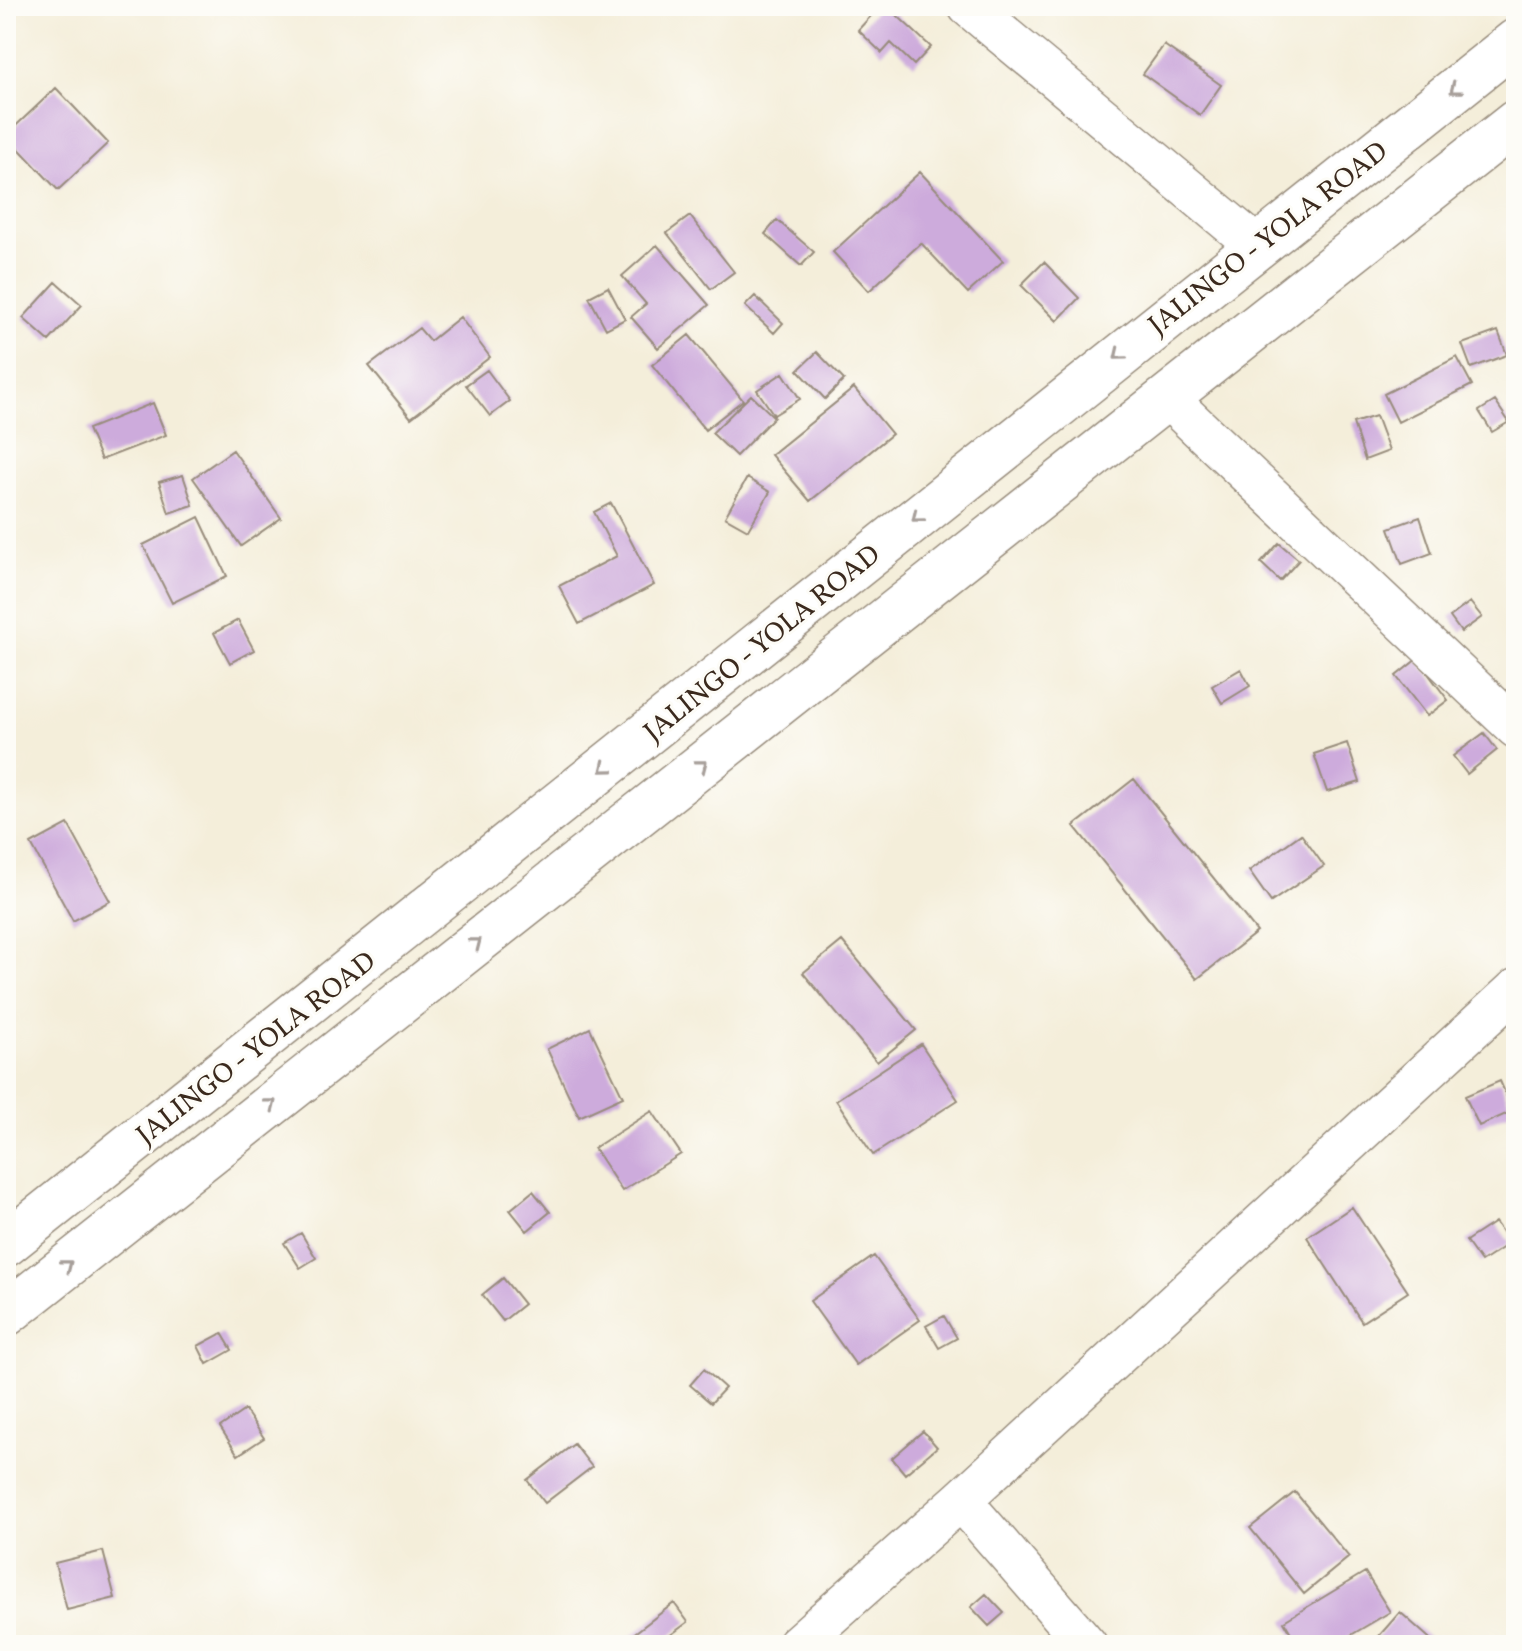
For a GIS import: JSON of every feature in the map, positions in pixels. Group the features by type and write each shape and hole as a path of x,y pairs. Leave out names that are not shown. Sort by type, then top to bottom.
{"highway":[{"name":"JALINGO - YOLA ROAD","path":"6,1244 1256,245 1516,41"},
{"path":"6,1314 1516,122"}],"street":[{"path":"968,6 1256,245"},
{"path":"1167,398 1516,728"},
{"path":"797,1645 961,1500 1516,989"},
{"path":"961,1500 1087,1645"}],"building":[{"path":"880,6 887,6 931,47 914,65 891,43 882,53 858,30"},
{"path":"1164,45 1221,85 1200,115 1143,74"},
{"path":"56,88 108,143 58,190 6,135"},
{"path":"920,172 1003,261 968,293 921,243 869,291 833,252"},
{"path":"690,216 734,272 711,289 667,233"},
{"path":"777,220 814,252 801,266 765,234"},
{"path":"657,245 709,305 658,348 631,317 646,304 622,276"},
{"path":"1044,262 1079,298 1057,321 1021,285"},
{"path":"56,282 82,305 49,341 23,318"},
{"path":"608,287 625,319 606,329 589,297"},
{"path":"755,296 783,323 774,333 745,306"},
{"path":"460,317 490,357 411,418 369,366 419,328 430,341"},
{"path":"1498,331 1507,355 1471,368 1462,344"},
{"path":"689,335 743,400 705,430 652,365"},
{"path":"817,352 844,380 825,399 798,370"},
{"path":"1457,357 1472,385 1398,422 1384,394"},
{"path":"487,370 510,401 490,416 466,385"},
{"path":"783,373 800,399 774,415 757,390"},
{"path":"854,388 892,434 810,501 771,455"},
{"path":"751,395 774,417 736,456 712,433"},
{"path":"1495,401 1509,422 1492,432 1479,411"},
{"path":"153,403 166,435 101,460 88,429"},
{"path":"1376,416 1389,451 1365,460 1353,423"},
{"path":"233,450 281,518 241,546 193,478"},
{"path":"183,475 193,505 169,513 159,482"},
{"path":"747,478 770,492 748,530 725,517"},
{"path":"611,503 654,585 579,624 559,586 617,556 594,512"},
{"path":"199,517 227,576 172,603 143,545"},
{"path":"1420,517 1432,553 1402,564 1389,528"},
{"path":"1279,543 1299,560 1280,581 1261,563"},
{"path":"1470,602 1482,617 1461,632 1450,617"},
{"path":"238,620 254,650 230,663 214,633"},
{"path":"1417,659 1448,700 1427,716 1396,676"},
{"path":"1241,669 1250,686 1222,703 1212,686"},
{"path":"1484,733 1497,750 1467,774 1453,756"},
{"path":"1347,743 1360,782 1327,792 1314,754"},
{"path":"1134,779 1257,932 1197,979 1074,826"},
{"path":"68,824 110,901 73,921 31,844"},
{"path":"1301,834 1324,866 1271,902 1249,871"},
{"path":"842,941 916,1030 877,1062 803,973"},
{"path":"590,1028 623,1097 579,1117 547,1049"},
{"path":"921,1044 958,1100 873,1155 836,1100"},
{"path":"1500,1081 1513,1111 1479,1126 1465,1096"},
{"path":"652,1111 681,1154 622,1191 594,1148"},
{"path":"533,1191 550,1212 527,1231 510,1210"},
{"path":"1352,1207 1408,1292 1362,1322 1307,1237"},
{"path":"1495,1222 1510,1243 1481,1262 1466,1241"},
{"path":"301,1233 316,1258 300,1268 284,1243"},
{"path":"874,1256 920,1320 856,1365 810,1301"},
{"path":"503,1278 524,1304 503,1321 482,1295"},
{"path":"944,1316 957,1338 939,1348 926,1326"},
{"path":"222,1333 232,1350 207,1364 198,1346"},
{"path":"704,1369 725,1388 711,1403 690,1385"},
{"path":"245,1410 264,1438 238,1455 220,1427"},
{"path":"923,1431 937,1447 905,1474 892,1458"},
{"path":"574,1444 592,1467 545,1503 527,1480"},
{"path":"1295,1492 1349,1557 1304,1594 1250,1528"},
{"path":"103,1551 115,1598 67,1610 55,1563"},
{"path":"1365,1572 1390,1612 1334,1645 1298,1645 1284,1621"},
{"path":"986,1594 1004,1613 989,1626 971,1607"},
{"path":"674,1603 688,1622 657,1645 619,1645"},
{"path":"1400,1612 1437,1645 1371,1645"}]}
